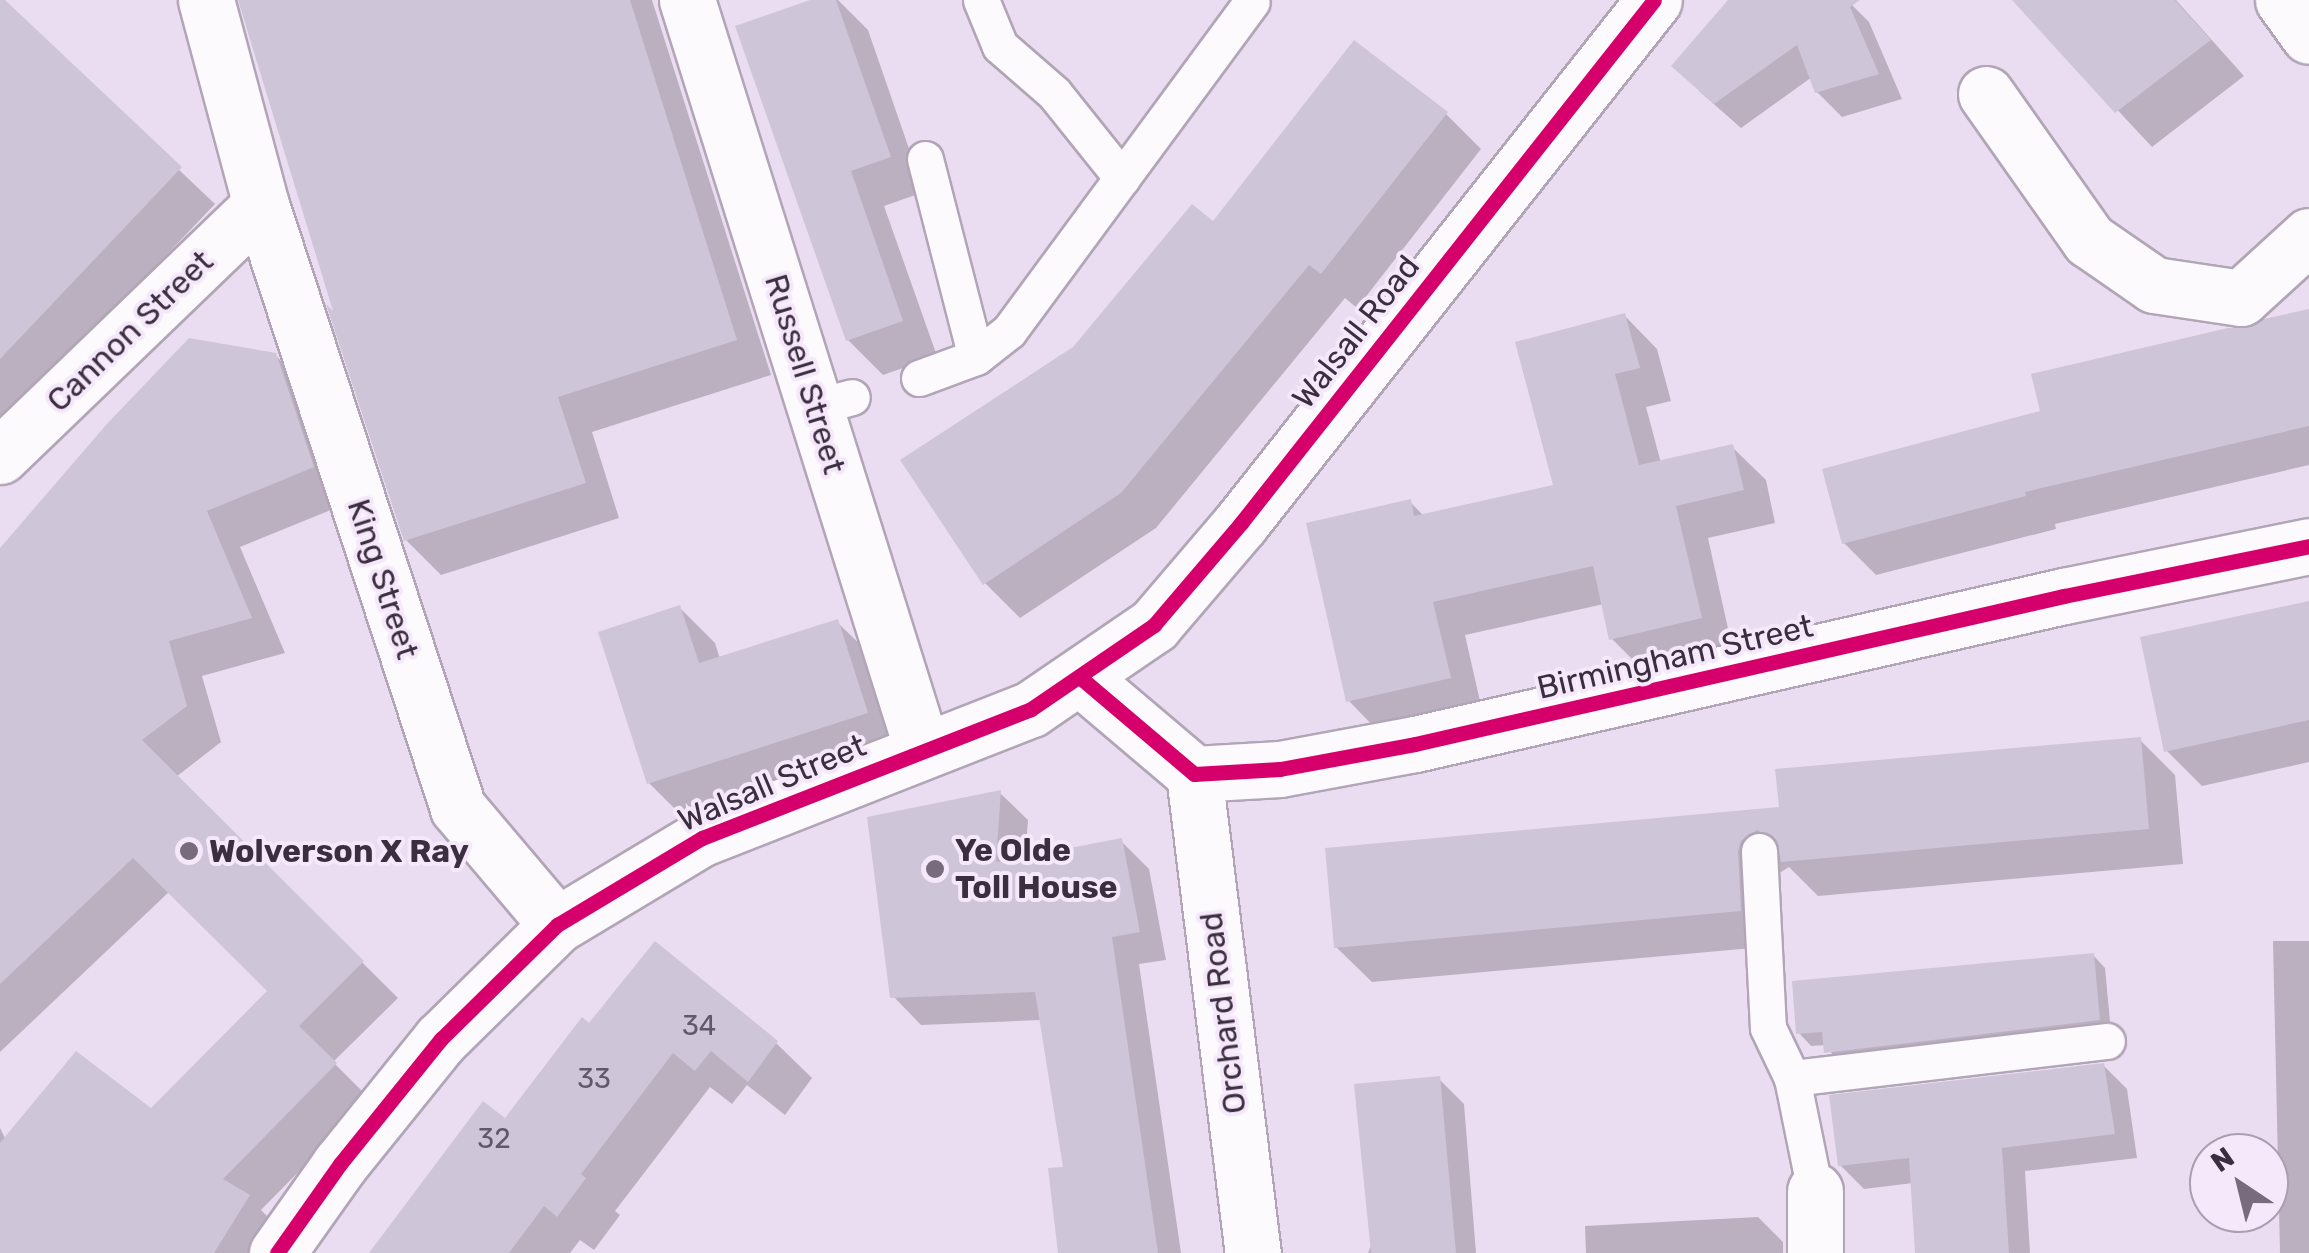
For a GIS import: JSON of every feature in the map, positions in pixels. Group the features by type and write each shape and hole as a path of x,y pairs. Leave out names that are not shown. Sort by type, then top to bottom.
{"street":[{"name":"King Street","path":"206,0 261,205 458,808 557,925"},
{"name":"Russell Street","path":"687,0 834,402 922,749"},
{"name":"Walsall Road","path":"1082,679 1154,626 1241,523 1654,0"},
{"path":"2282,0 2309,36"},
{"path":"1986,94 2089,240 2154,285 2241,298 2309,236"},
{"name":"Cannon Street","path":"0,456 261,205"},
{"name":"Birmingham Street","path":"1194,774 1280,769 1416,744 2064,596 2309,546"},
{"name":"Walsall Street","path":"277,1253 340,1164 440,1039 557,925 702,838 1031,709 1082,679"},
{"path":"1082,679 1194,774"},
{"name":"Orchard Road","path":"1194,774 1252,1253"},
{"path":"1815,1191 1815,1253"}],"lane":[{"path":"981,0 1000,46 1054,93 1122,178"},
{"path":"919,378 976,356 1010,330 1252,2"},
{"path":"925,159 976,356"},
{"path":"1758,851 1768,1028 1792,1078 1815,1191"},
{"path":"1792,1078 2107,1041"}],"building":[{"path":"0,0 5,0 182,167 0,359"},
{"path":"238,0 630,0 737,340 558,397 586,483 404,541 326,304 333,311"},
{"path":"810,0 836,0 891,157 851,171 903,321 846,341 735,26"},
{"path":"1728,0 1860,0 1850,7 1879,74 1815,93 1797,45 1714,104 1671,66"},
{"path":"2012,0 2175,0 2211,40 2115,113"},
{"path":"1354,40 1448,112 1321,274 1309,265 1121,493 983,585 900,460 1073,347 1192,204 1213,221"},
{"path":"2309,309 2309,426 2025,492 2026,496 1842,544 1822,469 2040,411 2031,374 2228,328 2249,328 2264,319"},
{"path":"1625,313 1640,368 1615,374 1639,465 1733,444 1744,490 1676,506 1702,618 1609,640 1593,566 1433,602 1451,678 1346,702 1306,523 1411,499 1414,516 1553,485 1515,342"},
{"path":"189,338 276,353 314,467 207,511 252,618 169,641 187,706 142,740 364,961 299,1026 337,1063 223,1179 250,1195 214,1253 0,1253 0,1143 76,1051 151,1108 267,991 133,858 0,984 0,548 106,425"},
{"path":"2309,601 2309,720 2164,752 2140,637"},
{"path":"680,605 699,663 838,619 868,713 647,784 598,632"},
{"path":"2141,737 2149,829 1781,862 1776,839 1757,830 1741,841 1738,851 1741,911 1334,948 1325,848 1779,807 1775,769"},
{"path":"1001,790 996,862 1122,838 1140,932 1112,937 1158,1253 1058,1253 1048,1168 1063,1167 1035,992 890,998 867,817"},
{"path":"655,941 778,1041 748,1082 711,1051 695,1071 673,1053 581,1174 586,1178 557,1217 544,1206 509,1253 369,1253 483,1101 505,1118 582,1017 589,1023"},
{"path":"2094,953 2100,1020 1824,1053 1822,1032 1796,1034 1792,981"},
{"path":"2104,1063 2115,1134 2002,1148 2009,1253 1915,1253 1909,1158 1838,1166 1829,1095"},
{"path":"1440,1076 1456,1253 1371,1253 1354,1084"}],"cycle path":[{"path":"277,1253 340,1164 441,1039 557,925 702,838 1031,709 1154,625 1241,523 1654,0"},
{"path":"1082,679 1194,774 1280,769 1415,744 2064,596 2309,546"}],"place":[{"name":"Wolverson X Ray","path":"189,851"},
{"name":"Ye Olde Toll House","path":"935,869"}]}
